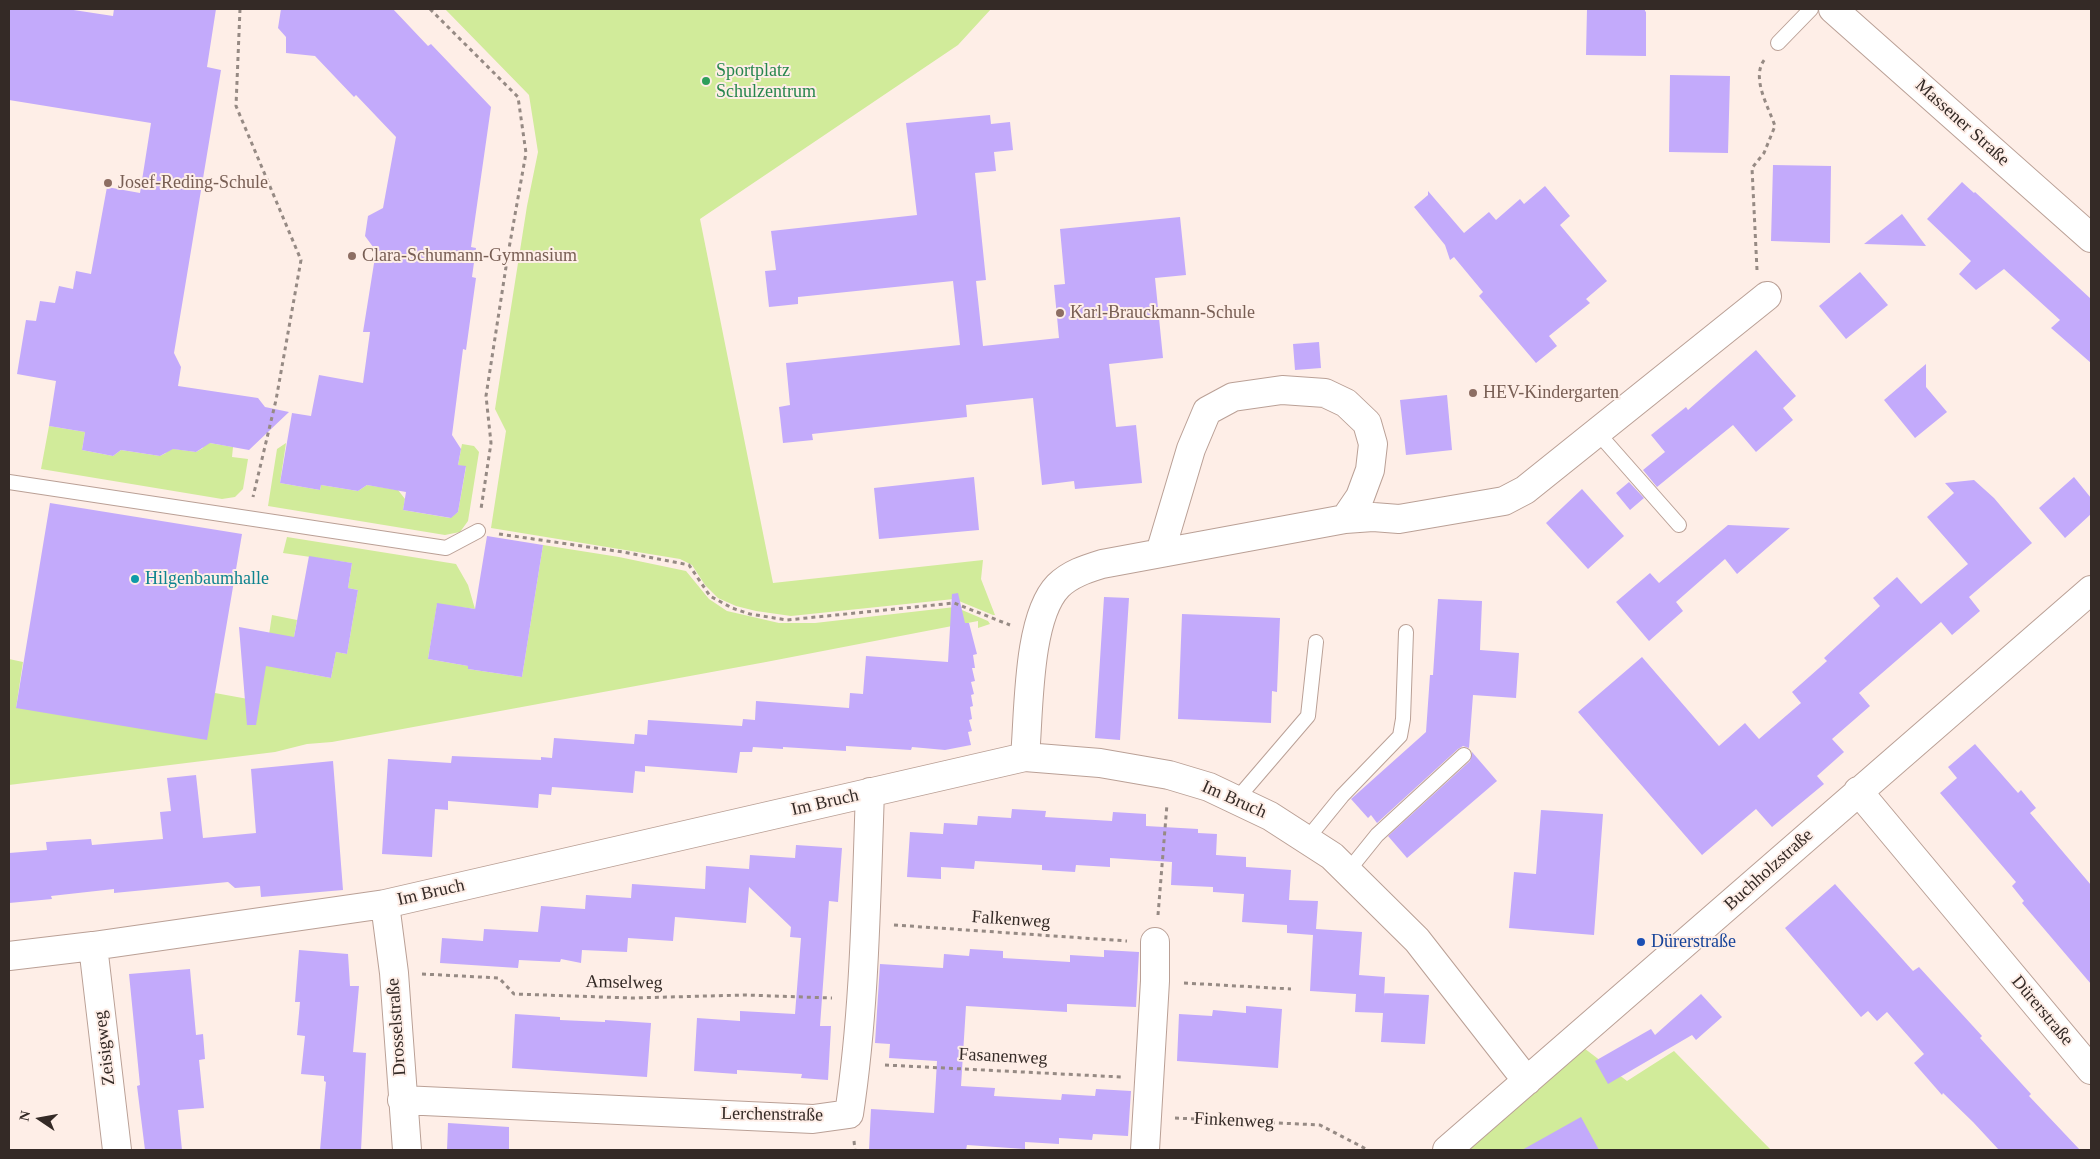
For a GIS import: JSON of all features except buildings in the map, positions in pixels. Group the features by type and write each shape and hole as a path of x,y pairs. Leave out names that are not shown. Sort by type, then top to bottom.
{"street":[{"name":"Massener Straße","path":"1833,9 2091,238"},
{"path":"1025,757 1035,636 1044,607 1058,586 1079,571 1102,564 1345,519 1373,517 1399,519 1504,501 1525,490 1767,296"},
{"path":"1160,553 1191,449 1208,411 1233,398 1282,390 1324,393 1346,403 1367,423 1374,444 1370,470 1360,496 1345,519"},
{"name":"Buchholzstraße","path":"1447,1150 2091,590"},
{"name":"Im Bruch","path":"9,956 93,946 385,904 1025,757 1100,763 1169,775 1209,787 1270,816 1332,856 1417,940 1527,1081"},
{"name":"Dürerstraße","path":"1858,791 2091,1070"},
{"name":"Lerchenstraße","path":"402,1100 813,1119 849,1114 857,1063 866,923 870,792"},
{"name":"Drosselstraße","path":"385,904 394,973 407,1150"},
{"path":"1145,1150 1155,981 1155,942"},
{"name":"Zeisigweg","path":"93,946 117,1150"}],"lane":[{"path":"1778,43 1811,9"},
{"path":"1597,432 1679,525"},
{"path":"9,482 446,548 478,531"},
{"path":"1307,839 1342,796 1400,736 1403,719 1406,632"},
{"path":"1236,800 1308,716 1316,642"},
{"path":"1348,871 1377,834 1464,755"}],"path":[{"path":"240,9 236,106 301,260 276,400 249,517"},
{"path":"430,9 518,97 526,153 486,396 491,443 478,531 623,552 689,565 710,596 732,608 750,614 787,620 954,603 995,618 1035,636"},
{"path":"1767,296 1756,268 1752,168 1764,153 1775,126 1759,80 1762,63 1778,43"},
{"path":"1155,942 1169,775"},
{"name":"Falkenweg","path":"866,923 1008,934 1155,942"},
{"name":"Amselweg","path":"394,973 499,978 514,994 632,998 744,995 860,999"},
{"path":"1155,981 1291,989"},
{"name":"Fasanenweg","path":"857,1063 1148,1079"},
{"name":"Finkenweg","path":"1147,1117 1320,1125 1368,1150"}],"green space":[{"path":"445,9 991,9 958,45 700,219 773,583 983,560 981,579 995,615 954,599 791,616 756,611 736,606 718,598 705,585 692,565 680,559 491,528 506,431 495,409 527,206 538,152 529,95"},
{"path":"49,426 85,432 82,450 113,456 121,450 160,456 166,453 167,448 196,452 203,448 204,442 233,447 232,457 248,459 243,489 235,497 222,499 41,469"},
{"path":"286,443 280,483 320,490 321,485 358,491 367,485 398,490 405,499 403,510 450,518 458,512 466,467 458,465 462,444 474,446 479,452 468,521 460,532 445,535 268,506 277,449"},
{"path":"287,537 456,564 468,585 475,609 437,604 428,659 468,666 468,669 522,677 543,545 619,557 686,571 709,599 727,611 779,623 815,623 955,607 988,621 990,624 978,628 978,621 332,742 307,744 275,752 9,785 9,659 23,662 16,708 215,693 259,701 272,615 297,620 288,670 331,678 336,652 347,654 358,590 348,588 352,563 283,553"},
{"path":"1580,1045 1627,1081 1674,1051 1771,1150 1463,1150"}],"place":[{"name":"Sportplatz Schulzentrum","path":"706,81"},
{"name":"Josef-Reding-Schule","path":"108,183"},
{"name":"Clara-Schumann-Gymnasium","path":"352,256"},
{"name":"Karl-Brauckmann-Schule","path":"1060,313"},
{"name":"HEV-Kindergarten","path":"1473,393"},
{"name":"Hilgenbaumhalle","path":"135,579"},
{"name":"Dürerstraße","path":"1641,942"}]}
